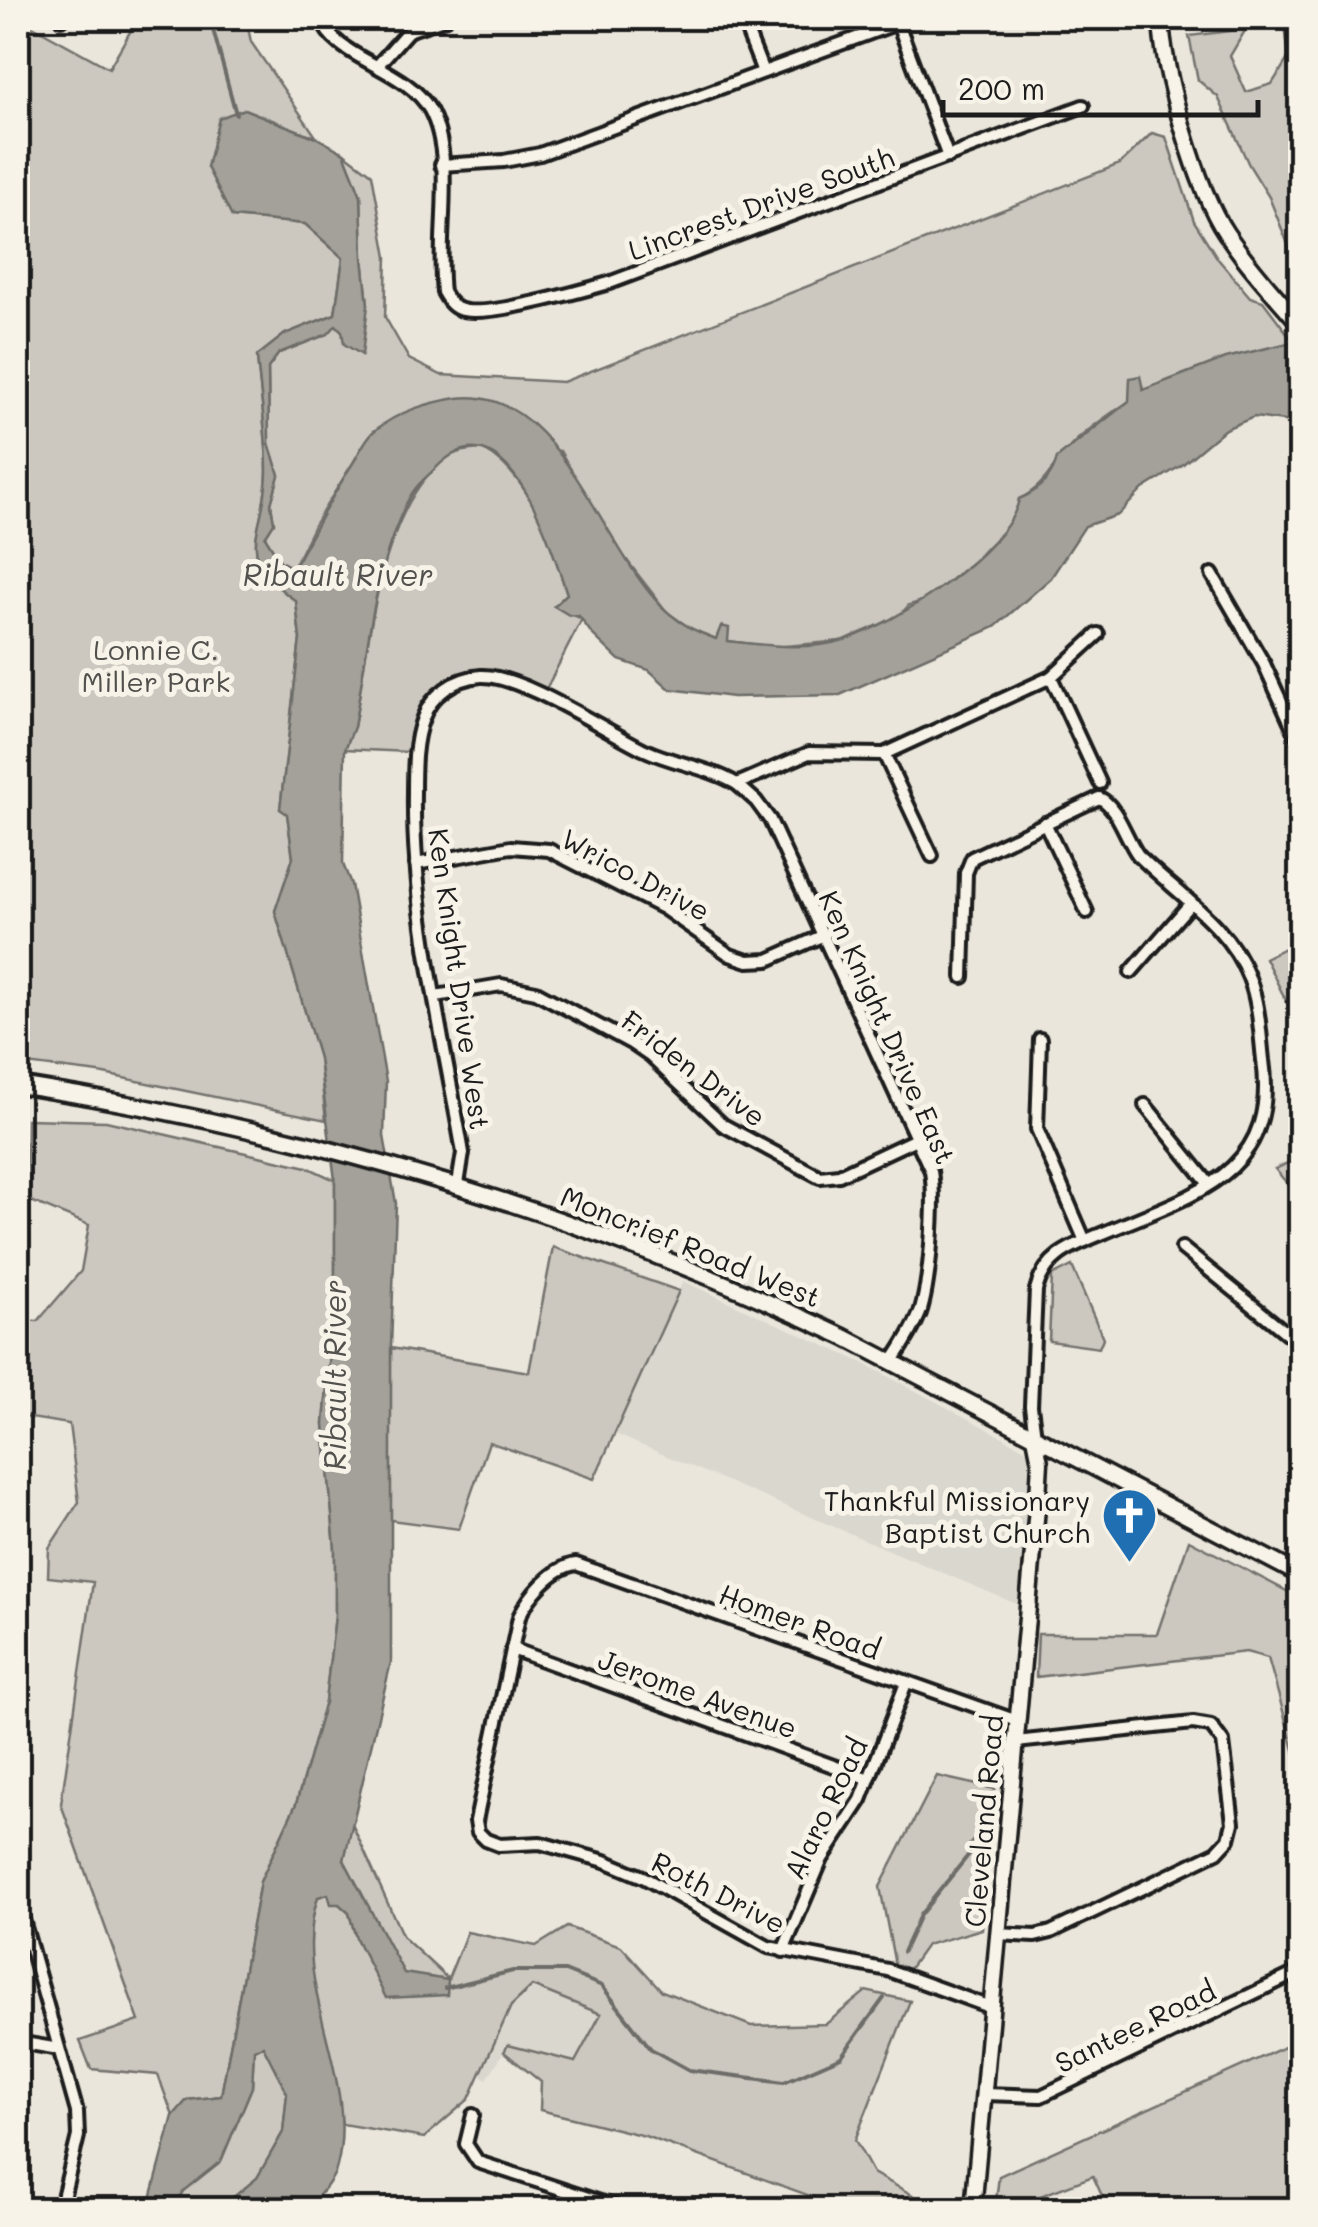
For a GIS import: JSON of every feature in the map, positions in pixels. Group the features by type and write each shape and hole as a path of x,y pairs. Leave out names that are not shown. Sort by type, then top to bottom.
{"main road":[{"path":"1160,18 1166,63 1202,184 1225,232 1300,324"},
{"name":"Moncrief Road West","path":"18,1085 191,1114 406,1169 672,1261 775,1304 892,1361 1300,1575"},
{"name":"Cleveland Road","path":"974,2210 1039,1480 1035,1438"}],"street":[{"path":"378,65 408,30 446,18"},
{"path":"742,18 763,72"},
{"path":"322,20 334,39 405,82 428,107 441,140 442,165 540,154 911,18"},
{"path":"897,20 948,157"},
{"name":"Lincrest Drive South","path":"442,165 442,281 449,302 476,311 596,287 1083,106"},
{"path":"1212,574 1264,664 1300,743"},
{"path":"737,784 810,753 884,754 1051,677 1098,634"},
{"name":"Ken Knight Drive West","path":"458,1184 463,1153 416,864 414,776 420,724 430,704 450,686 464,680 478,676 507,680 647,750 722,775 737,784"},
{"path":"1051,677 1100,783"},
{"path":"884,754 932,856"},
{"name":"Ken Knight Drive East","path":"737,784 770,820 926,1156 934,1187 925,1284 920,1313 892,1361"},
{"path":"964,977 968,864 978,854 1096,799 1104,799 1138,856 1230,941 1249,975 1267,1084 1264,1113 1249,1151 1234,1168 1209,1184 1085,1240 1056,1255 1046,1265 1036,1290 1031,1406 1035,1438"},
{"path":"1046,822 1087,912"},
{"name":"Wrico Drive","path":"416,864 510,846 549,850 679,916 730,955 748,961 768,960 824,935"},
{"path":"1131,972 1190,904"},
{"name":"Friden Drive","path":"436,996 501,985 536,992 632,1043 723,1125 814,1175 839,1175 918,1138"},
{"path":"1040,1039 1038,1129 1085,1240"},
{"path":"1145,1106 1209,1184"},
{"path":"1182,1248 1300,1344"},
{"name":"Homer Road","path":"512,1649 525,1604 568,1565 576,1564 1018,1721"},
{"path":"18,1640 23,1658 18,1695"},
{"name":"Jerome Avenue","path":"512,1649 869,1779"},
{"name":"Roth Drive","path":"512,1649 476,1821 478,1832 486,1840 499,1845 540,1843 605,1860 643,1876 768,1947 888,1970 990,2007"},
{"name":"Alaro Road","path":"784,1951 822,1859 854,1813 906,1683"},
{"path":"998,1934 1035,1936 1051,1932 1217,1852 1230,1839 1234,1823 1223,1742 1211,1726 1193,1723 1016,1742"},
{"path":"18,1906 78,2125 69,2184 60,2210"},
{"name":"Santee Road","path":"984,2094 1041,2096 1300,1970"},
{"path":"18,2042 59,2049"},
{"path":"472,2114 466,2144 478,2162 625,2210"}],"shaded area":[{"path":"683,1281 863,1363 1027,1450 1032,1466 1019,1605 615,1434"},
{"path":"532,1985 601,2013 575,2062 508,2045 487,2079 479,2074 511,2006"}],"green space":[{"name":"Lonnie C. Miller Park","path":"18,18 109,68 138,18 246,18 251,42 317,138 244,109 207,167 233,217 305,224 343,258 335,314 285,334 257,356 267,472 257,556 275,584 296,601 300,639 280,809 287,813 293,858 275,911 319,1058 326,1120 99,1073 18,1063"},
{"path":"1300,18 1300,260 1290,249 1269,197 1249,165 1218,97 1198,80 1189,36 1246,29 1230,56 1246,92 1272,84 1289,57 1285,26"},
{"path":"1152,133 1166,137 1194,221 1218,259 1250,297 1263,301 1294,342 1179,376 1103,419 1070,447 1037,487 1019,499 1016,517 974,561 926,600 909,605 898,617 842,641 774,647 728,641 722,626 716,639 691,629 667,612 615,545 560,451 372,433 314,525 293,568 280,561 265,537 274,523 271,504 279,475 269,443 268,368 279,353 328,334 336,325 342,331 368,305 361,196 344,153 372,174 387,257 385,317 409,359 441,375 563,382 1120,164"},
{"path":"482,449 514,476 537,512 567,594 554,606 582,619 545,691 502,672 464,673 441,685 422,703 413,723 409,752 345,749 354,727 380,582 405,511 422,482 445,459"},
{"path":"1300,940 1300,1029 1265,958"},
{"path":"27,1119 106,1121 307,1167 335,1180 335,1291 324,1424 335,1548 335,1616 325,1702 296,1804 260,1882 221,2096 187,2100 173,2116 158,2075 91,2069 80,2041 139,2021 61,1804 93,1582 48,1577 49,1548 79,1502 69,1424 18,1416 18,1320 38,1321 81,1271 89,1225 26,1199"},
{"path":"1300,1157 1300,1199 1275,1169"},
{"path":"553,1247 679,1291 594,1479 489,1442 459,1529 390,1520 391,1348 529,1372"},
{"path":"1072,1266 1103,1338 1099,1348 1049,1341 1052,1276"},
{"path":"1189,1540 1300,1598 1300,1771 1268,1658 1246,1652 1036,1677 1038,1634 1157,1634"},
{"path":"937,1776 995,1789 992,1820 968,1846 987,1864 982,1929 926,1945 909,1969 895,1965 880,1887"},
{"path":"352,1824 403,1937 448,1979 467,1932 536,1946 567,1927 621,1946 662,1991 751,2026 826,2024 866,1991 910,2001 855,2140 873,2173 938,2209 846,2209 645,2136 540,2110 541,2082 504,2052 508,2045 575,2062 601,2014 532,1986 511,2006 469,2099 424,2138 342,2124 310,1966 312,1913 317,1897 328,1894 349,1913 356,1938 386,1997 448,1980 404,1974 344,1860"},
{"path":"1300,2040 1300,2209 1108,2209 1093,2176 1006,2209 995,2209 999,2176"},
{"path":"264,2046 287,2093 283,2132 257,2178 219,2209 173,2210 183,2191 221,2161 252,2087 254,2048"}],"water":[{"name":"Ribault River","path":"244,109 344,153 361,196 368,305 362,355 344,344 342,331 336,325 328,334 279,353 268,368 269,443 279,475 271,504 274,523 265,537 280,561 293,568 374,431 403,413 435,402 457,398 494,401 525,418 553,445 646,588 675,618 716,639 721,626 729,628 728,641 786,646 830,643 891,619 972,563 1011,520 1019,499 1048,478 1057,458 1129,401 1130,378 1140,376 1143,390 1226,358 1300,340 1300,423 1254,417 1225,429 1182,465 1143,489 1118,515 1085,526 1051,578 995,627 840,695 733,697 670,689 649,670 619,660 579,616 554,606 567,594 538,515 505,464 485,451 462,450 437,467 411,495 387,552 354,727 345,749 343,864 351,884 386,1081 384,1136 396,1203 391,1348 391,1662 344,1860 404,1973 448,1980 447,1995 386,1998 356,1938 349,1913 339,1904 331,1904 328,1894 318,1897 311,1930 312,1964 340,2100 342,2133 332,2178 305,2209 219,2209 257,2178 283,2132 287,2093 263,2046 254,2049 252,2087 221,2161 183,2191 173,2209 148,2210 173,2116 187,2100 221,2096 260,1882 296,1804 325,1702 335,1616 335,1548 324,1424 335,1291 335,1180 319,1058 275,911 293,858 287,814 280,809 300,639 296,601 275,584 257,555 267,472 257,356 285,334 335,314 343,258 305,224 232,217 207,167 219,118"}],"waterway":[{"path":"214,18 212,26 236,114"},
{"path":"903,1952 920,1915 987,1832"},
{"path":"445,1988 513,1971 565,1971 602,1986 651,2049 689,2070 784,2082 841,2057 884,1998"}],"place":[{"name":"Thankful Missionary Baptist Church","path":"1129,1565"}]}
